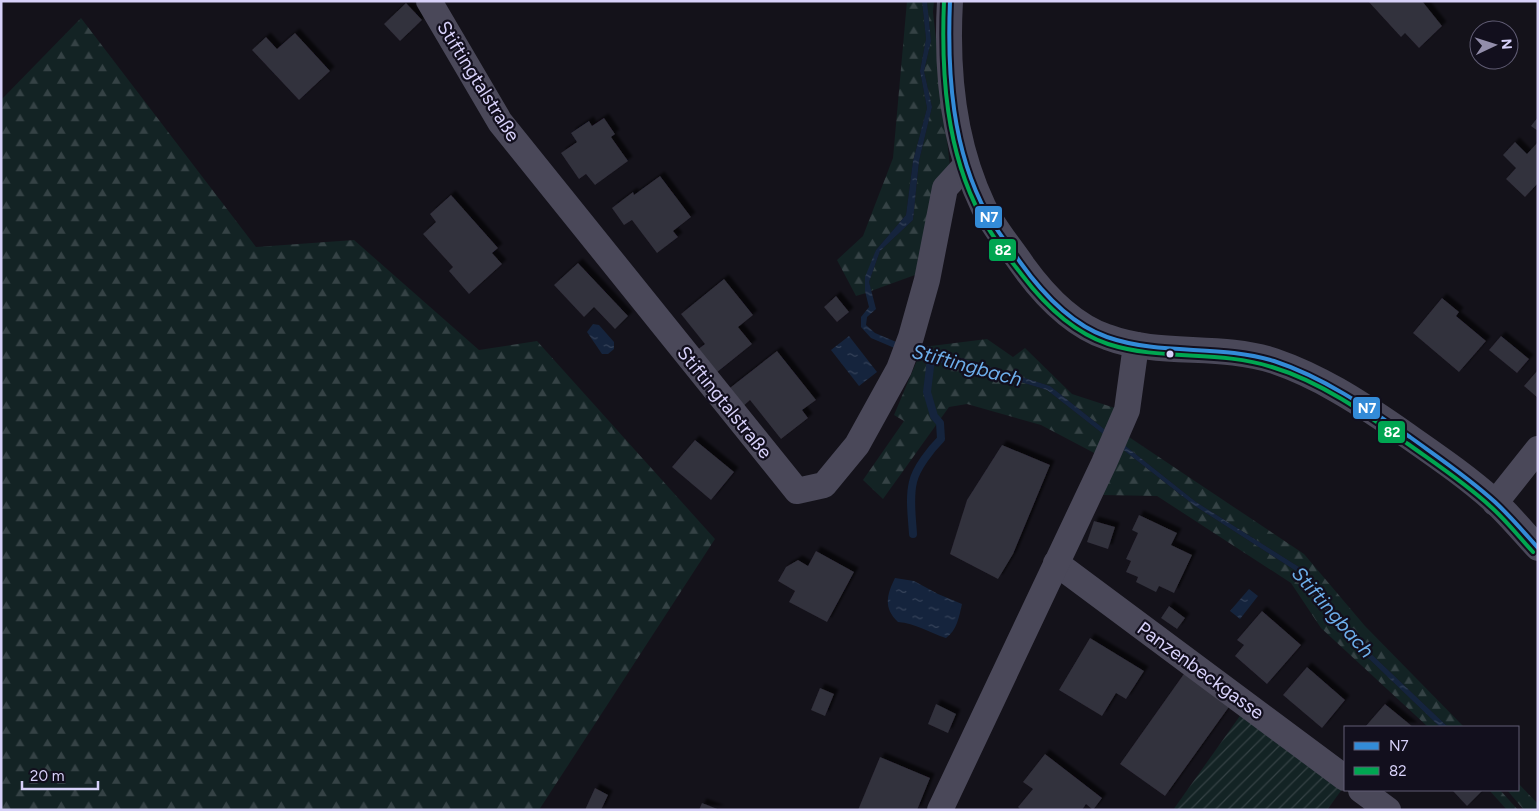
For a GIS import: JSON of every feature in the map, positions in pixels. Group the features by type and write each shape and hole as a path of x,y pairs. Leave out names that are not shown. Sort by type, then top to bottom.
{"street":[{"name":"Stiftingtalstraße","path":"429,1 500,122 797,491 824,485 830,478 857,445 899,369 910,341 927,280 945,188 966,165"},
{"path":"950,1 949,23 953,106 966,165 984,208 1035,282 1064,312 1082,325 1106,337 1136,346 1229,351 1258,356 1331,386 1440,458 1495,503 1538,548"},
{"path":"940,810 1056,554 1104,463 1127,410 1136,346"},
{"path":"1495,503 1538,449"},
{"name":"Panzenbeckgasse","path":"1056,554 1344,777"},
{"path":"1362,791 1388,810"}],"green space":[{"path":"907,1 922,1 926,39 920,71 927,108 913,161 906,215 876,250 866,293 856,296 837,260 863,236 893,158"},
{"path":"927,1 934,1 933,12 950,167 915,275 871,291 869,282 880,251 913,220 919,161 932,107 924,71 931,41"},
{"path":"81,18 256,247 354,240 479,350 537,341 715,539 539,810 1,810 1,100"},
{"path":"987,339 1013,357 1025,348 1072,394 1118,409 1111,425 1304,554 1365,626 1463,726 1447,726 1345,629 1299,567 1196,502 1050,386 961,358 935,358 921,353 923,347"},
{"path":"918,358 935,363 960,363 1047,390 1195,506 1296,571 1342,633 1439,726 1427,726 1321,628 1291,583 1157,496 1102,495 1117,465 1041,425 967,404 949,407 883,499 863,480 904,421 894,415"},
{"path":"1242,713 1343,788 1327,810 1173,810"},
{"path":"1519,784 1538,804 1538,810 1524,810 1508,791 1519,791"},
{"path":"1490,791 1501,791 1518,810 1507,810"}],"water":[{"name":"Stiftingbach","path":"922,1 927,1 931,41 924,71 932,107 919,161 913,220 880,251 869,282 876,309 867,317 866,325 875,333 934,358 961,358 1050,386 1196,502 1299,567 1345,629 1447,726 1439,726 1342,633 1296,571 1195,506 1047,390 960,363 934,363 918,358 871,338 861,327 861,317 869,307 865,291 865,277 876,250 906,215 913,161 927,108 920,71 926,39"},
{"path":"593,324 599,325 614,342 614,349 608,354 602,354 587,332"},
{"path":"849,336 877,372 859,386 831,350"},
{"path":"895,578 914,581 962,604 957,623 950,635 946,638 916,626 898,622 893,617 888,606 888,595"},
{"path":"1249,589 1258,596 1240,619 1230,611"}],"building":[{"path":"1368,1 1422,1 1442,26 1419,48 1405,33 1401,37"},
{"path":"406,3 422,20 400,41 384,24"},
{"path":"295,33 330,71 299,100 252,50 266,37 277,49"},
{"path":"1538,117 1538,131 1531,126"},
{"path":"604,118 615,134 611,137 628,161 595,185 586,174 579,179 561,153 577,142 571,133 589,121 592,126"},
{"path":"1515,142 1527,154 1538,142 1538,183 1525,197 1506,179 1516,168 1503,155"},
{"path":"660,176 691,217 673,231 678,237 657,253 632,220 624,225 612,208 633,192 634,195"},
{"path":"451,195 498,248 492,253 502,264 469,294 449,271 453,267 423,234 436,222 430,214"},
{"path":"578,263 628,316 615,329 594,307 584,317 554,285"},
{"path":"724,279 753,315 738,327 752,344 716,373 697,350 705,344 681,314"},
{"path":"836,296 849,312 837,322 824,307"},
{"path":"1442,298 1459,312 1456,316 1486,341 1459,372 1413,333"},
{"path":"1501,336 1529,359 1517,373 1489,350"},
{"path":"777,351 816,400 802,410 808,418 781,439 750,400 740,409 726,391"},
{"path":"1538,370 1538,398 1524,386"},
{"path":"695,440 734,472 711,500 672,467"},
{"path":"1002,445 1050,465 1013,554 998,579 950,554 967,500"},
{"path":"1139,515 1177,533 1171,545 1192,555 1174,593 1159,586 1156,592 1136,582 1138,577 1126,572 1131,561 1126,559 1138,533 1132,530"},
{"path":"1094,521 1115,527 1108,549 1087,542"},
{"path":"816,551 854,572 827,622 789,602 795,591 778,581 786,567 798,560 808,566"},
{"path":"1169,606 1185,618 1177,629 1161,618"},
{"path":"1262,611 1301,645 1267,684 1235,656 1244,645 1237,640"},
{"path":"1090,638 1144,671 1126,699 1116,693 1102,716 1059,690"},
{"path":"1307,667 1345,700 1322,728 1283,695"},
{"path":"1186,671 1231,704 1165,796 1120,764"},
{"path":"820,688 834,694 825,716 811,710"},
{"path":"936,704 956,714 948,733 928,724"},
{"path":"1385,704 1412,726 1366,726"},
{"path":"1045,754 1102,798 1093,810 1086,804 1082,810 1021,810 1018,807 1033,789 1023,782"},
{"path":"880,757 930,778 917,810 858,810"},
{"path":"595,788 608,795 601,810 585,810"},
{"path":"1453,791 1482,791 1467,806"},
{"path":"702,803 720,810 699,810"}],"waterway":[{"name":"Stiftingbach","path":"913,534 911,501 913,482 921,465 941,439 940,423 934,416 927,392 931,359"}],"transit line":[{"name":"82","path":"944,1 945,84 948,111 960,165 969,191 990,231 1022,275 1049,306 1071,325 1108,344 1149,352 1252,362 1290,373 1326,390 1360,410 1460,482 1496,511 1533,552"},
{"name":"N7","path":"950,1 951,83 954,110 966,164 987,214 1029,274 1047,296 1069,316 1107,337 1127,343 1148,346 1254,356 1274,361 1327,384 1378,415 1464,476 1501,507 1538,548"}]}
